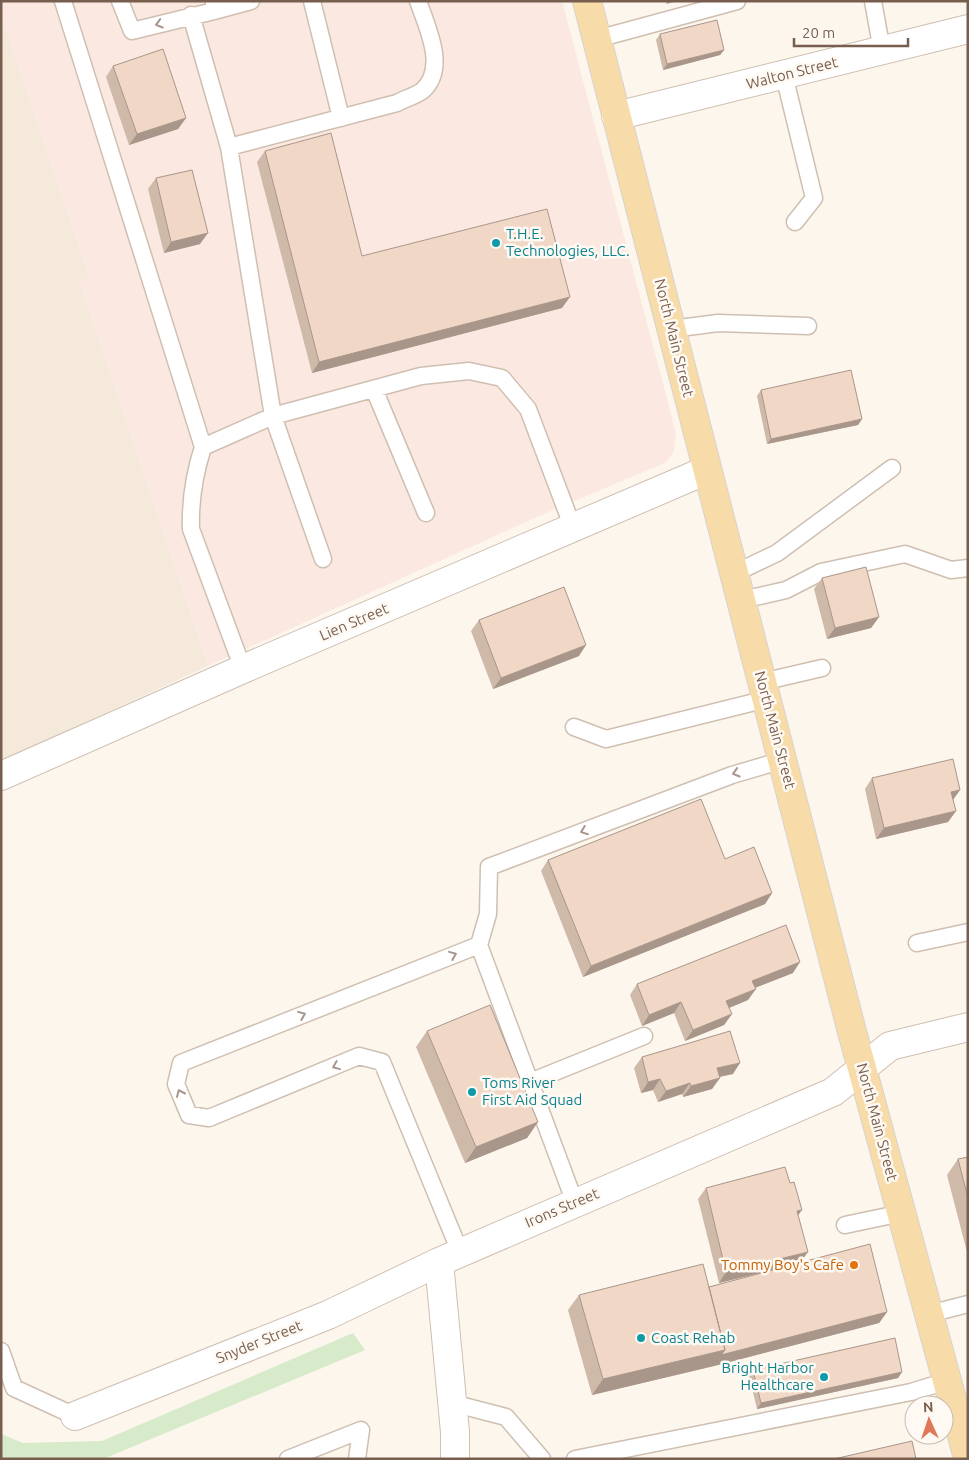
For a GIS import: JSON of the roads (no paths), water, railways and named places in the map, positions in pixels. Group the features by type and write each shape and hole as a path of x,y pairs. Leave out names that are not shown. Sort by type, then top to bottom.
{"main road":[{"name":"North Main Street","path":"588,1 862,1068 968,1458"}],"street":[{"name":"Walton Street","path":"616,116 968,29"},
{"name":"Lien Street","path":"1,776 707,470"},
{"name":"Irons Street","path":"450,1257 833,1092 890,1046 968,1027"},
{"path":"450,1257 452,1403 455,1459"},
{"name":"Snyder Street","path":"75,1416 328,1314 450,1257"}],"lane":[{"path":"63,1 203,447 194,474 191,529 243,670"},
{"path":"120,1 132,32 191,15 214,6 251,1"},
{"path":"312,1 341,118"},
{"path":"228,147 397,103 422,91 434,70 435,58 418,1"},
{"path":"597,40 737,1"},
{"path":"873,1 882,50"},
{"path":"191,15 228,147 273,416 323,559"},
{"path":"784,75 814,198 795,222"},
{"path":"672,329 718,323 808,326"},
{"path":"203,447 273,416 421,376 470,371 502,378 528,409 574,528"},
{"path":"374,389 426,513"},
{"path":"735,573 777,553 892,468"},
{"path":"742,600 786,590 821,572 905,554 951,570 968,568"},
{"path":"574,727 606,739 764,690 822,668"},
{"path":"575,1202 478,945 488,914 489,867 732,775 783,760"},
{"path":"917,943 968,932"},
{"path":"450,1257 382,1062 359,1056 209,1118 189,1115 176,1084 181,1063 478,945"},
{"path":"530,1082 644,1036"},
{"path":"846,1224 902,1213"},
{"path":"929,1314 968,1304"},
{"path":"1,1351 14,1388 75,1416"},
{"path":"575,1459 911,1392 947,1381"},
{"path":"452,1403 506,1417 542,1459"},
{"path":"288,1459 361,1430 357,1459"}],"place":[{"name":"T.H.E. Technologies, LLC.","path":"496,243"},
{"name":"Toms River First Aid Squad","path":"472,1092"},
{"name":"Tommy Boy's Cafe","path":"854,1265"},
{"name":"Coast Rehab","path":"641,1338"},
{"name":"Bright Harbor Healthcare","path":"824,1377"}]}
